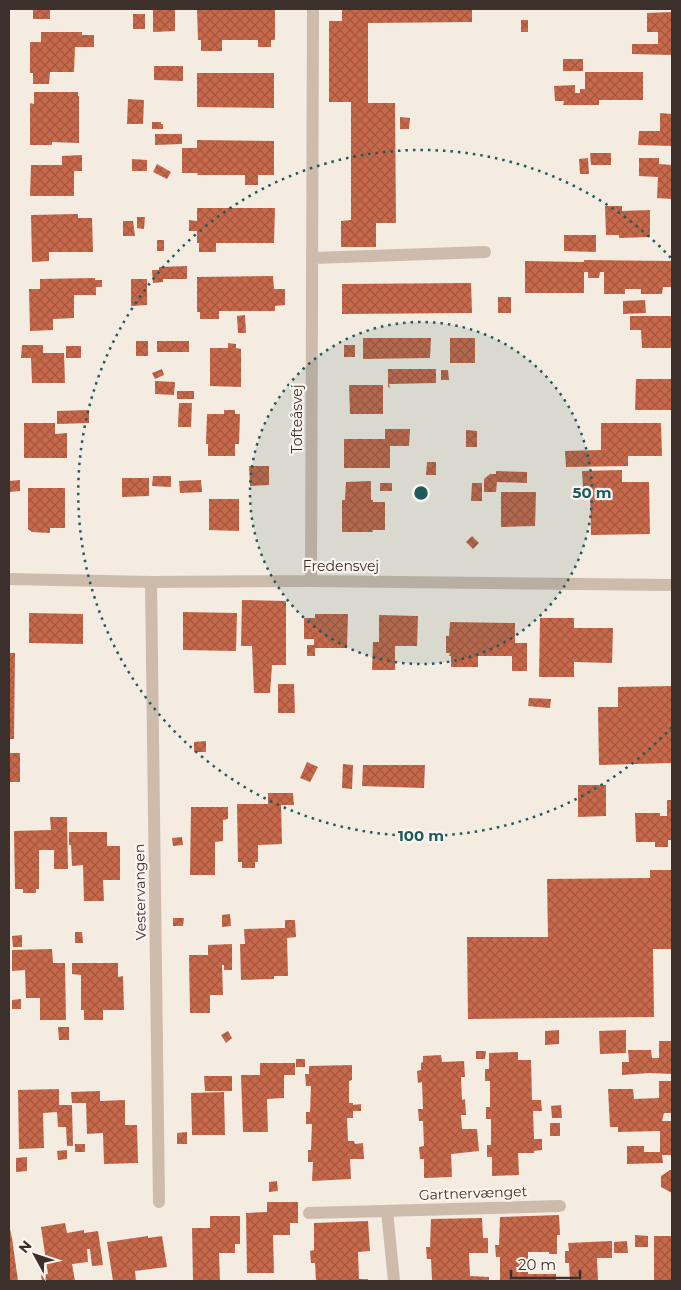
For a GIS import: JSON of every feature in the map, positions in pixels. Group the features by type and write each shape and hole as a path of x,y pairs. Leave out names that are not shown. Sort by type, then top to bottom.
{"street":[{"name":"Tofteåsvej","path":"311,581 313,9"},
{"path":"312,258 485,252"},
{"name":"Fredensvej","path":"9,579 151,582 311,581 672,586"},
{"name":"Vestervangen","path":"151,582 159,1202"},
{"name":"Gartnervænget","path":"309,1213 560,1206"},
{"path":"387,1211 394,1281"}],"building":[{"path":"33,9 50,9 50,19 33,19"},
{"path":"153,9 175,9 175,31 153,32"},
{"path":"197,9 275,9 275,40 271,40 271,47 258,47 258,40 222,40 222,51 201,51 201,40 198,40"},
{"path":"342,9 472,9 472,22 368,23 368,103 395,103 396,223 376,223 376,247 341,247 341,221 351,220 351,102 329,102 329,21 342,21"},
{"path":"672,12 672,55 632,54 632,44 658,44 658,32 647,32 647,13"},
{"path":"133,14 145,14 145,29 133,29"},
{"path":"521,20 528,20 528,32 521,32"},
{"path":"41,32 82,32 82,35 94,35 94,47 75,47 74,72 50,72 49,84 33,84 33,73 30,73 30,42 41,42"},
{"path":"563,59 583,59 583,71 563,71"},
{"path":"154,66 183,66 183,81 154,80"},
{"path":"585,72 643,72 643,100 599,100 599,105 563,105 564,101 555,101 554,86 575,85 575,93 580,93 580,89 585,89"},
{"path":"197,73 274,73 274,108 197,107"},
{"path":"34,92 78,92 79,143 52,142 52,145 30,145 30,103 34,104"},
{"path":"128,99 144,100 143,124 127,124"},
{"path":"660,113 672,114 672,146 638,145 639,131 660,131"},
{"path":"400,117 410,118 409,129 400,129"},
{"path":"152,122 161,122 163,129 152,129"},
{"path":"155,134 182,134 182,144 155,145"},
{"path":"197,140 274,141 274,175 258,175 258,185 245,185 245,175 197,175 198,173 182,173 182,148 197,148"},
{"path":"590,153 611,153 611,165 591,165"},
{"path":"82,155 82,171 74,171 74,196 30,196 31,165 62,165 62,156"},
{"path":"588,158 589,174 580,174 579,159"},
{"path":"639,158 659,158 659,164 672,165 672,199 657,198 658,177 639,176"},
{"path":"132,159 147,160 147,171 132,171"},
{"path":"157,164 171,172 167,179 153,172"},
{"path":"605,206 622,206 622,211 650,210 650,237 619,238 619,235 606,235"},
{"path":"197,208 275,208 274,243 216,243 216,252 199,252 197,231 189,231 189,220 197,221"},
{"path":"78,214 78,218 92,218 93,252 49,252 49,261 32,262 31,215"},
{"path":"137,217 145,217 144,229 137,228"},
{"path":"123,221 133,221 135,236 123,236"},
{"path":"564,235 596,235 596,252 564,251"},
{"path":"157,240 164,240 164,251 157,251"},
{"path":"584,260 672,261 672,287 663,287 662,294 641,294 641,289 625,289 625,294 604,294 604,272 600,272 599,278 588,278 588,272 584,272 584,293 525,293 525,261 584,262"},
{"path":"187,266 187,279 163,279 163,282 153,283 152,270 159,270 159,267"},
{"path":"273,276 274,289 285,289 285,305 275,306 275,311 219,311 219,319 200,319 200,312 197,312 197,277"},
{"path":"95,278 95,280 102,280 102,287 96,287 96,295 74,295 74,318 53,319 53,330 30,331 29,289 40,289 40,279"},
{"path":"131,279 147,279 147,305 131,306"},
{"path":"471,283 472,313 342,314 342,284"},
{"path":"498,297 511,297 511,313 498,313"},
{"path":"645,300 646,313 623,314 623,301"},
{"path":"245,315 246,333 238,333 237,316"},
{"path":"630,316 672,316 672,348 642,348 641,330 630,330"},
{"path":"363,338 431,338 430,358 363,359"},
{"path":"450,338 475,338 475,363 450,363"},
{"path":"136,341 148,341 148,356 136,356"},
{"path":"157,341 189,341 189,352 157,352"},
{"path":"228,343 236,344 236,348 241,349 241,387 210,386 210,348 228,348"},
{"path":"22,345 43,345 43,353 64,353 65,383 32,383 31,358 21,358"},
{"path":"344,345 355,345 355,357 344,357"},
{"path":"66,346 81,346 81,358 66,358"},
{"path":"162,369 164,375 155,379 152,373"},
{"path":"388,369 436,369 436,383 389,384 390,388 388,387"},
{"path":"441,370 448,370 449,380 441,380"},
{"path":"636,379 672,379 672,410 635,410"},
{"path":"155,381 175,382 174,395 155,394"},
{"path":"349,385 383,385 383,414 350,414"},
{"path":"177,391 194,391 194,399 177,399"},
{"path":"179,403 192,403 191,427 178,427"},
{"path":"89,410 89,423 57,424 57,411"},
{"path":"224,410 235,410 235,414 240,414 239,444 235,444 235,456 208,456 208,444 206,444 207,414 224,414"},
{"path":"24,423 55,423 55,434 67,433 67,458 24,458"},
{"path":"601,423 661,423 662,456 628,456 628,466 566,467 565,451 601,450"},
{"path":"385,429 410,429 409,446 390,446 390,468 344,468 344,439 385,439"},
{"path":"466,430 477,431 477,447 466,447"},
{"path":"427,462 436,462 436,475 426,475"},
{"path":"249,466 269,466 269,485 250,486"},
{"path":"622,470 622,482 649,482 650,534 591,535 590,487 583,487 582,471"},
{"path":"496,471 527,472 527,483 497,482 496,492 484,492 484,479 490,474 496,474"},
{"path":"153,476 171,476 171,487 152,486"},
{"path":"122,478 149,478 149,496 122,497"},
{"path":"20,480 20,491 9,492 9,481"},
{"path":"201,480 202,492 180,493 179,481"},
{"path":"371,481 371,500 373,502 385,502 385,530 342,532 342,500 345,500 346,482"},
{"path":"380,483 392,483 392,491 380,491"},
{"path":"472,483 482,483 482,501 471,501"},
{"path":"28,488 65,488 65,528 50,528 50,533 32,532 28,529"},
{"path":"501,492 536,492 535,526 501,527"},
{"path":"209,499 239,499 239,531 209,530"},
{"path":"472,536 479,543 473,549 466,542"},
{"path":"242,600 286,601 286,665 272,665 270,693 254,693 252,646 241,646"},
{"path":"183,612 237,613 236,651 183,650"},
{"path":"29,613 83,614 83,644 29,643"},
{"path":"315,614 348,614 347,648 315,648 315,656 307,656 307,645 314,645 314,639 304,639 304,618 315,618"},
{"path":"379,615 418,616 417,646 395,646 395,670 372,670 373,642 379,642"},
{"path":"540,618 574,618 574,628 613,628 612,663 574,662 574,677 539,677"},
{"path":"450,622 515,623 515,643 527,643 527,671 512,671 512,656 478,656 478,667 451,667 450,653 446,653 446,636 449,636"},
{"path":"9,653 15,653 14,739 9,739"},
{"path":"278,684 294,684 295,713 278,713"},
{"path":"672,686 672,763 599,765 598,707 618,707 618,687"},
{"path":"529,698 551,699 550,708 528,706"},
{"path":"206,741 206,752 194,752 194,742"},
{"path":"10,753 20,753 20,782 9,782"},
{"path":"307,762 318,767 310,782 300,778"},
{"path":"343,764 353,765 352,789 342,788"},
{"path":"363,765 425,765 424,788 362,786"},
{"path":"578,785 606,785 606,816 578,817"},
{"path":"268,793 293,793 294,805 281,805 282,844 258,845 258,862 255,862 255,868 242,868 242,862 238,862 237,804 268,804"},
{"path":"667,800 672,800 672,840 668,840 668,847 655,847 655,842 636,842 635,813 660,813 660,816 667,816"},
{"path":"191,807 228,807 228,819 223,820 223,841 215,842 215,875 190,875"},
{"path":"50,817 67,817 68,869 54,869 54,850 39,850 39,889 36,889 36,893 23,893 23,889 15,889 14,831 51,830"},
{"path":"69,832 107,832 107,846 120,846 120,880 103,880 104,901 84,901 83,865 72,866"},
{"path":"182,837 183,845 173,846 172,838"},
{"path":"650,870 672,870 672,949 653,949 654,1017 468,1019 467,937 548,937 547,879 650,878"},
{"path":"230,914 231,926 222,927 222,915"},
{"path":"173,918 184,918 183,926 173,926"},
{"path":"285,920 295,920 296,937 287,938 288,976 274,976 274,979 241,980 240,944 245,944 244,929 285,928"},
{"path":"75,932 82,932 83,943 75,943"},
{"path":"22,935 22,947 13,947 12,936"},
{"path":"232,944 232,970 224,970 224,965 222,965 223,995 210,995 210,1013 190,1013 189,955 208,955 208,945"},
{"path":"52,949 53,963 65,963 66,1020 40,1020 40,998 26,998 25,970 12,971 12,950"},
{"path":"72,963 118,963 118,977 123,976 124,1010 103,1010 103,1020 84,1020 84,1010 81,1010 81,975 72,974"},
{"path":"21,999 21,1009 12,1009 12,1000"},
{"path":"58,1027 69,1027 69,1040 59,1040"},
{"path":"559,1030 559,1044 545,1045 545,1031"},
{"path":"626,1030 626,1053 600,1054 599,1031"},
{"path":"228,1031 232,1038 226,1043 221,1035"},
{"path":"659,1041 672,1041 672,1074 622,1075 622,1062 629,1062 628,1050 651,1050 652,1058 659,1058"},
{"path":"476,1051 486,1051 485,1059 476,1059"},
{"path":"518,1052 518,1060 531,1060 532,1100 541,1100 542,1111 533,1111 534,1139 542,1139 542,1150 534,1151 534,1153 518,1153 519,1175 492,1176 492,1157 487,1157 487,1145 491,1145 491,1119 486,1119 486,1107 490,1107 490,1081 485,1081 485,1069 489,1069 489,1053"},
{"path":"441,1055 442,1062 464,1061 465,1077 461,1077 462,1100 465,1099 466,1115 461,1115 462,1129 477,1129 479,1151 451,1154 452,1177 424,1178 424,1159 420,1159 419,1147 424,1146 423,1121 419,1121 418,1109 423,1109 422,1082 418,1083 417,1071 421,1070 423,1056"},
{"path":"296,1059 305,1059 305,1067 296,1067"},
{"path":"260,1063 295,1063 295,1075 284,1075 284,1098 267,1099 268,1132 243,1132 241,1075 260,1075"},
{"path":"352,1065 352,1080 349,1081 349,1103 353,1103 353,1105 361,1104 361,1111 353,1111 353,1118 347,1118 348,1141 354,1141 355,1144 363,1143 364,1159 350,1159 351,1179 312,1181 313,1162 308,1162 308,1150 311,1150 312,1124 306,1124 306,1112 310,1112 311,1086 306,1086 305,1074 309,1074 309,1066"},
{"path":"204,1076 232,1076 232,1091 205,1091"},
{"path":"659,1081 672,1081 672,1113 664,1113 662,1121 672,1121 672,1155 662,1155 663,1163 627,1164 627,1146 644,1146 644,1152 660,1152 660,1131 618,1132 618,1127 610,1127 608,1089 633,1089 634,1099 659,1098"},
{"path":"59,1089 59,1105 72,1105 73,1146 67,1146 66,1127 58,1127 57,1112 43,1113 44,1148 19,1149 18,1090"},
{"path":"100,1091 100,1101 125,1100 125,1125 137,1125 138,1163 104,1164 103,1133 87,1134 86,1103 72,1103 71,1092"},
{"path":"224,1092 225,1135 192,1135 191,1093"},
{"path":"561,1105 562,1118 552,1118 551,1106"},
{"path":"550,1123 560,1123 560,1136 550,1136"},
{"path":"187,1132 187,1144 177,1144 177,1133"},
{"path":"75,1144 85,1144 85,1152 75,1152"},
{"path":"67,1150 67,1159 58,1160 57,1151"},
{"path":"27,1157 27,1171 16,1172 16,1158"},
{"path":"672,1170 672,1193 661,1187 661,1176"},
{"path":"277,1181 278,1191 269,1192 269,1182"},
{"path":"267,1202 298,1202 298,1223 290,1223 290,1235 273,1235 274,1273 247,1273 246,1213 267,1212"},
{"path":"559,1215 560,1235 557,1235 557,1254 528,1252 528,1274 556,1274 556,1281 500,1281 500,1257 496,1257 495,1245 499,1245 500,1217"},
{"path":"210,1216 240,1216 240,1244 235,1244 235,1253 219,1253 220,1281 193,1281 192,1228 210,1228"},
{"path":"482,1218 483,1238 488,1238 488,1253 469,1253 470,1276 489,1277 489,1281 432,1281 431,1259 427,1259 426,1247 430,1247 431,1219"},
{"path":"368,1221 370,1251 358,1252 359,1279 368,1279 368,1281 316,1281 315,1263 311,1263 310,1251 314,1250 314,1223"},
{"path":"65,1223 67,1233 84,1230 84,1233 98,1231 103,1265 92,1266 90,1249 87,1249 88,1262 72,1264 75,1281 42,1281 41,1275 48,1274 41,1227"},
{"path":"9,1225 12,1238 18,1281 9,1281"},
{"path":"635,1235 648,1236 648,1247 635,1247"},
{"path":"148,1236 148,1238 162,1236 167,1267 135,1271 136,1281 113,1281 107,1242"},
{"path":"654,1236 672,1236 672,1281 654,1281"},
{"path":"612,1241 612,1258 597,1258 598,1281 570,1281 569,1263 565,1263 565,1251 569,1251 568,1243"},
{"path":"627,1241 628,1253 614,1253 614,1242"}]}
